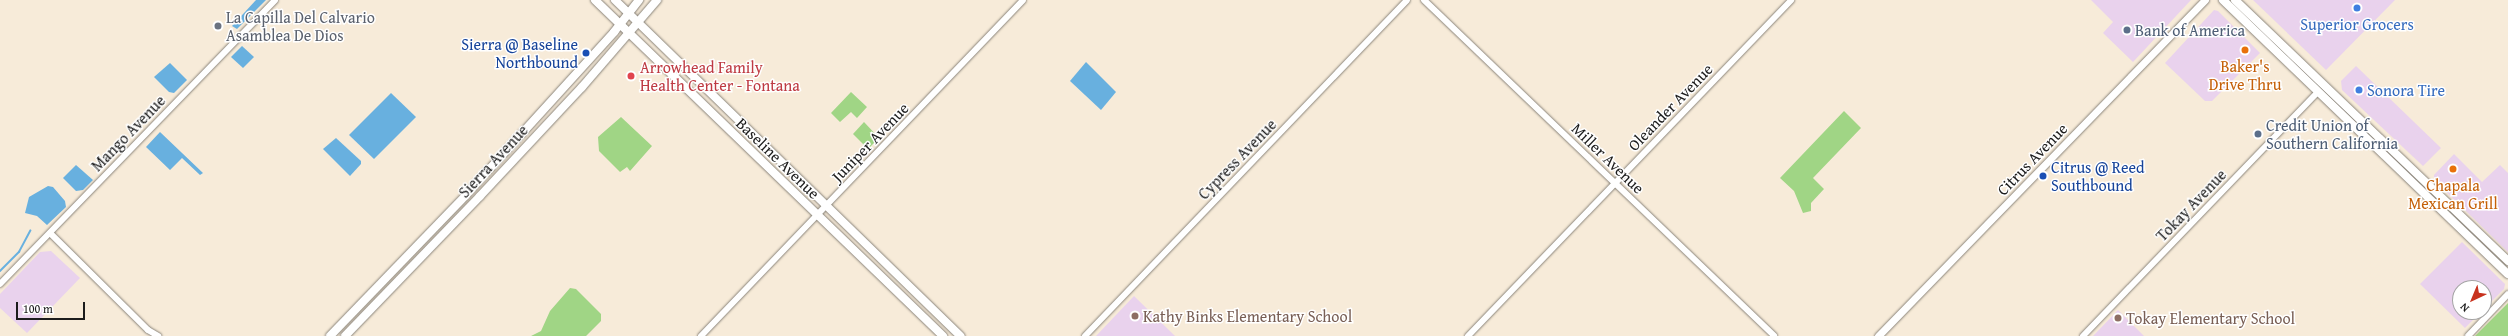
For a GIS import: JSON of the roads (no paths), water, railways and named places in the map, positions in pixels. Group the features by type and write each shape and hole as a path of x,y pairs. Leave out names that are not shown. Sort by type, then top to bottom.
{"main road":[{"name":"Baseline Avenue","path":"595,0 943,336"},
{"name":"Baseline Avenue","path":"615,0 960,336"},
{"name":"Sierra Avenue","path":"330,336 465,196 620,25 639,0"},
{"name":"Sierra Avenue","path":"345,336 480,196 638,22 656,0"},
{"name":"Citrus Avenue","path":"1878,336 2205,0"},
{"path":"2223,0 2508,274"},
{"path":"2235,0 2508,261"}],"street":[{"name":"Mango Avenue","path":"0,284 275,0"},
{"name":"Juniper Avenue","path":"701,336 1024,0"},
{"name":"Cypress Avenue","path":"1085,336 1407,0"},
{"name":"Miller Avenue","path":"1424,0 1774,336"},
{"name":"Oleander Avenue","path":"1468,336 1791,0"},
{"name":"Tokay Avenue","path":"2083,336 2318,92"},
{"path":"50,234 150,333 158,336"},
{"path":"2468,336 2508,294"}],"water":[{"path":"256,0 266,0 237,29 232,26"},
{"path":"242,46 254,57 243,68 231,57"},
{"path":"1086,62 1116,92 1101,110 1070,81"},
{"path":"170,63 187,80 174,93 169,92 154,77"},
{"path":"391,93 416,117 374,159 349,135"},
{"path":"160,132 203,173 200,175 182,158 170,170 146,147"},
{"path":"336,138 361,161 361,164 350,176 323,149"},
{"path":"76,165 93,180 83,190 76,191 63,178"},
{"path":"48,186 53,187 65,201 66,207 47,225 37,216 25,213 29,197"}],"waterway":[{"path":"0,271 19,252 30,231"}],"place":[{"name":"Superior Grocers","path":"2357,8"},
{"name":"La Capilla Del Calvario Asamblea De Dios","path":"218,26"},
{"name":"Bank of America","path":"2127,30"},
{"name":"Baker's Drive Thru","path":"2245,50"},
{"name":"Sierra @ Baseline Northbound","path":"586,53"},
{"name":"Arrowhead Family Health Center - Fontana","path":"631,76"},
{"name":"Sonora Tire","path":"2359,90"},
{"name":"Credit Union of Southern California","path":"2258,134"},
{"name":"Chapala Mexican Grill","path":"2453,169"},
{"name":"Citrus @ Reed Southbound","path":"2043,176"},
{"name":"Kathy Binks Elementary School","path":"1135,316"},
{"name":"Tokay Elementary School","path":"2118,318"}]}
